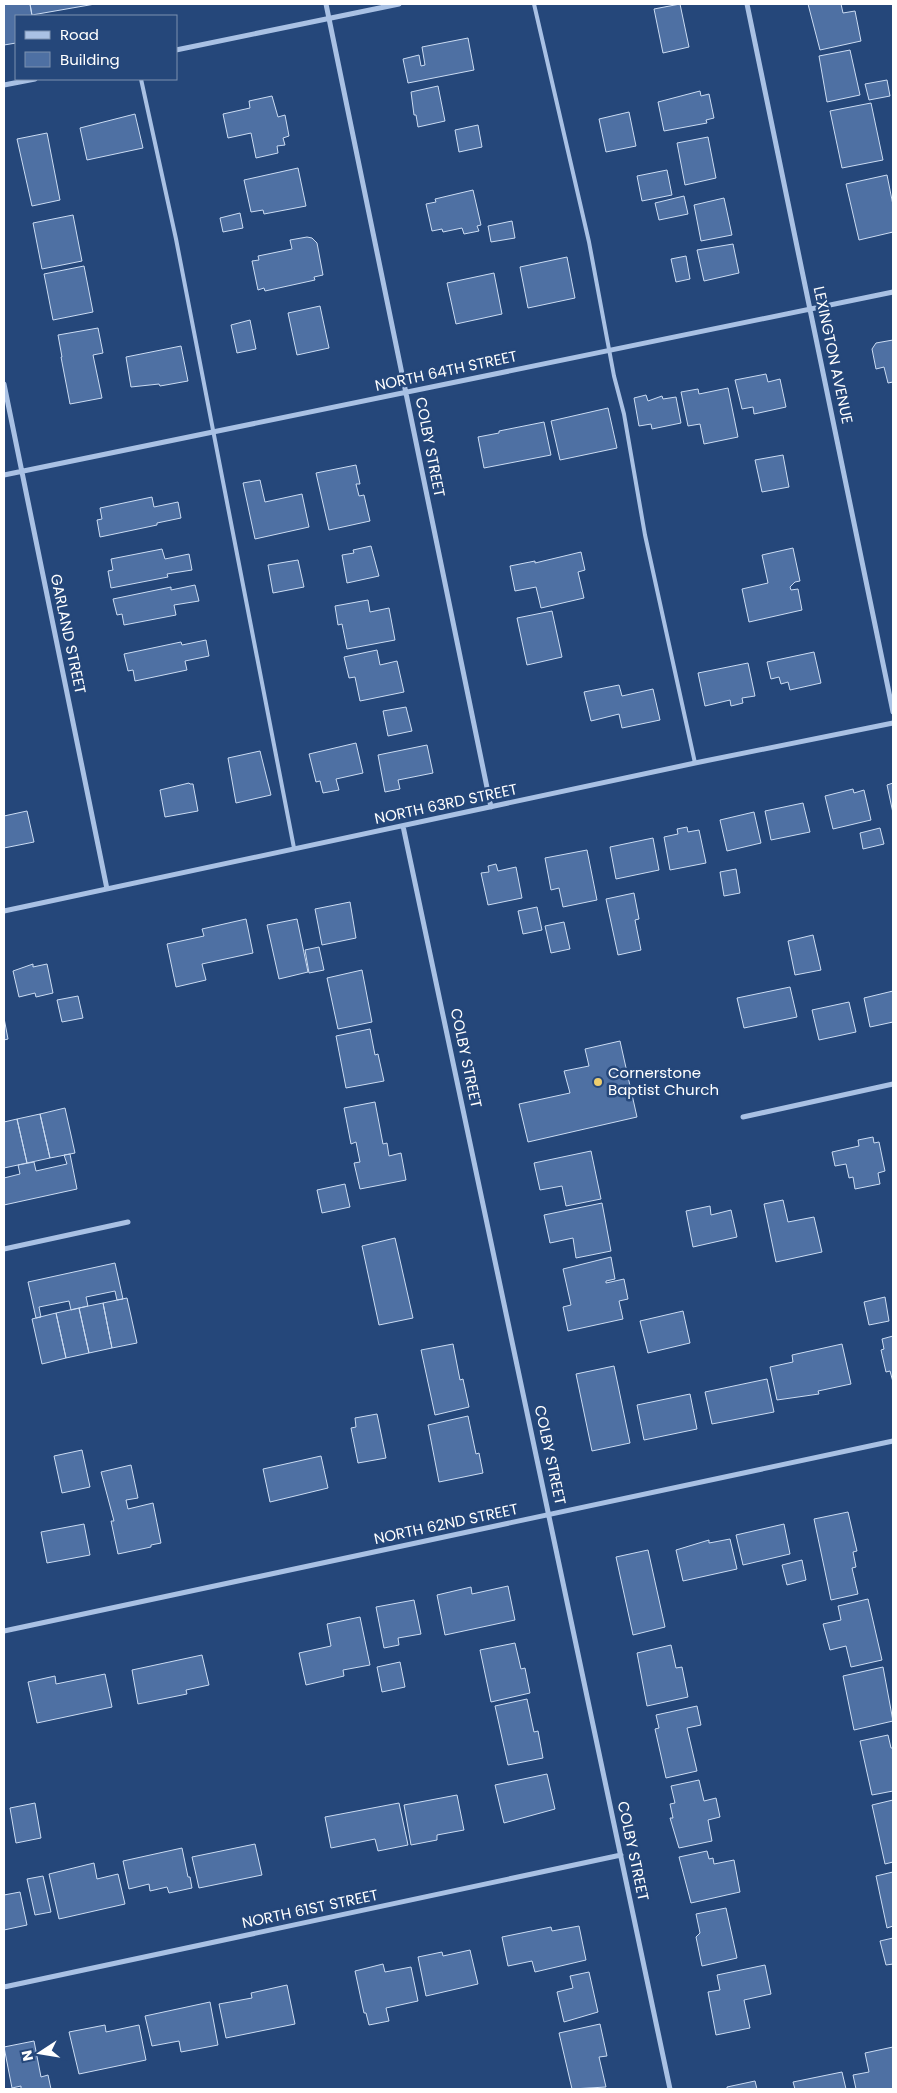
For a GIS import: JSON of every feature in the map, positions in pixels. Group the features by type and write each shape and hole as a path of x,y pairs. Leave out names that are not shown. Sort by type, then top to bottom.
{"street":[{"name":"COLBY STREET","path":"326,4 491,807"},
{"path":"178,50 399,4"},
{"name":"LEXINGTON AVENUE","path":"747,4 893,712"},
{"path":"4,85 30,80"},
{"name":"NORTH 64TH STREET","path":"4,475 893,292"},
{"name":"GARLAND STREET","path":"4,384 107,889"},
{"name":"NORTH 63RD STREET","path":"4,912 294,848 893,723"},
{"name":"COLBY STREET","path":"402,826 550,1515 670,2089"},
{"path":"743,1117 893,1084"},
{"path":"4,1248 128,1222"},
{"path":"892,1442 893,1450"},
{"name":"NORTH 62ND STREET","path":"4,1630 892,1442"},
{"name":"NORTH 61ST STREET","path":"4,1988 621,1855"}],"lane":[{"path":"534,4 580,200 624,414 646,535 695,763"},
{"path":"142,80 176,239 294,848"}],"building":[{"path":"4,4 30,4 32,15 15,15 15,43 4,45"},
{"path":"30,4 95,4 32,15"},
{"path":"680,4 689,47 663,53 654,9"},
{"path":"808,4 841,4 843,13 855,11 861,41 820,50"},
{"path":"468,38 474,70 408,83 403,59 419,55 421,66 425,65 422,47"},
{"path":"850,50 860,95 827,102 819,56"},
{"path":"887,80 890,96 869,100 865,84"},
{"path":"438,86 445,121 418,127 416,115 414,115 411,92"},
{"path":"700,91 701,96 709,94 714,118 706,120 707,123 664,131 658,102"},
{"path":"272,96 278,117 285,115 289,136 283,138 285,145 277,146 278,153 256,158 251,133 228,138 223,114 250,108 249,101"},
{"path":"871,103 883,160 842,168 830,111"},
{"path":"629,112 636,146 606,152 599,119"},
{"path":"135,114 143,148 87,160 80,128"},
{"path":"478,125 482,147 459,152 455,130"},
{"path":"47,133 60,200 32,206 17,139"},
{"path":"708,137 716,178 685,185 677,143"},
{"path":"298,168 306,206 264,214 263,210 251,212 244,180"},
{"path":"667,170 672,195 642,201 637,176"},
{"path":"887,175 893,205 893,232 859,240 846,184"},
{"path":"473,190 481,225 477,226 479,231 464,234 462,228 443,232 442,229 432,231 426,204 436,202 435,199"},
{"path":"684,196 688,214 659,220 655,203"},
{"path":"724,198 732,235 701,241 694,205"},
{"path":"240,213 243,228 223,232 220,218"},
{"path":"73,215 82,261 42,269 33,223"},
{"path":"512,221 515,238 491,242 488,226"},
{"path":"312,238 317,243 323,275 314,277 315,280 265,291 264,288 258,290 252,261 259,260 258,256 292,249 290,240"},
{"path":"733,244 739,273 704,281 697,250"},
{"path":"686,256 690,279 676,282 671,259"},
{"path":"567,257 575,298 528,308 520,267"},
{"path":"84,266 93,312 53,320 44,274"},
{"path":"494,273 502,314 456,324 447,283"},
{"path":"320,306 329,348 297,355 288,313"},
{"path":"250,320 256,349 237,353 231,325"},
{"path":"98,328 103,353 93,355 102,398 70,404 58,335"},
{"path":"893,340 893,382 888,383 884,367 876,369 872,349 876,343"},
{"path":"181,346 188,381 160,386 159,384 131,387 126,357"},
{"path":"766,374 768,382 780,379 786,407 754,414 753,407 742,409 735,380"},
{"path":"728,388 738,437 704,444 700,424 688,426 681,392 698,389 699,394"},
{"path":"646,395 648,401 662,396 663,399 676,397 681,423 652,429 651,424 639,426 634,398"},
{"path":"608,408 617,448 560,460 551,421"},
{"path":"544,422 551,455 484,468 478,437"},
{"path":"783,455 789,487 762,492 755,460"},
{"path":"356,465 360,484 356,484 359,496 364,495 370,521 329,530 316,473"},
{"path":"260,480 265,502 302,494 309,527 255,539 243,483"},
{"path":"152,497 154,507 178,502 181,518 100,537 97,520 102,519 100,508"},
{"path":"371,546 379,576 347,583 342,555 354,553 353,550"},
{"path":"793,548 800,581 795,582 790,587 791,590 798,589 802,610 749,622 742,589 768,583 762,555"},
{"path":"162,549 165,559 189,554 192,570 167,574 168,577 111,588 108,571 113,570 111,559"},
{"path":"581,552 585,570 578,572 584,598 541,608 536,587 515,591 510,566 535,561 535,563"},
{"path":"298,560 304,587 273,593 268,565"},
{"path":"195,585 199,601 174,605 176,615 124,625 122,614 117,615 113,599 171,587 171,590"},
{"path":"368,600 370,612 389,608 395,640 347,649 342,624 338,625 335,606"},
{"path":"552,611 562,657 527,665 517,618"},
{"path":"206,640 209,656 185,661 187,670 135,681 133,670 128,671 124,654 181,642 182,645"},
{"path":"377,650 380,665 397,661 404,692 360,701 355,677 349,678 344,657"},
{"path":"814,652 821,683 790,690 788,682 781,684 779,677 771,679 767,662"},
{"path":"748,663 755,696 742,698 743,703 731,706 730,700 705,706 698,673"},
{"path":"619,685 622,696 653,689 660,720 622,728 619,714 591,721 584,692"},
{"path":"406,707 412,731 388,736 383,711"},
{"path":"356,743 363,773 336,779 339,790 323,793 320,781 316,782 309,754"},
{"path":"427,745 433,773 398,780 400,789 385,792 378,755"},
{"path":"260,751 271,795 236,803 228,758"},
{"path":"189,783 193,784 198,811 165,817 160,790"},
{"path":"893,783 893,813 887,785"},
{"path":"853,789 854,793 864,790 871,820 833,829 825,796"},
{"path":"803,803 810,832 771,840 765,811"},
{"path":"27,811 34,842 4,848 4,816"},
{"path":"754,812 761,843 727,851 720,820"},
{"path":"687,827 688,832 699,830 706,863 670,870 664,837 678,834 677,829"},
{"path":"880,828 884,844 863,849 860,833"},
{"path":"653,838 659,870 616,879 610,847"},
{"path":"587,850 597,900 563,907 559,888 551,890 545,858"},
{"path":"496,864 498,871 516,867 522,898 488,905 481,873 489,872 488,866"},
{"path":"736,869 740,893 724,896 720,872"},
{"path":"634,893 639,919 635,920 641,950 618,955 606,899"},
{"path":"350,902 356,938 322,945 315,909"},
{"path":"537,907 542,930 523,934 518,911"},
{"path":"246,919 253,953 202,964 206,980 176,987 167,944 204,936 202,929"},
{"path":"297,919 308,972 279,979 267,925"},
{"path":"564,922 570,949 551,953 545,926"},
{"path":"813,935 821,970 795,975 788,941"},
{"path":"319,947 324,970 309,973 305,950"},
{"path":"33,964 33,967 47,964 53,993 36,997 35,993 19,997 13,971"},
{"path":"362,970 372,1022 338,1029 327,978"},
{"path":"790,987 797,1017 744,1028 737,998"},
{"path":"893,991 893,1022 870,1027 864,998"},
{"path":"78,996 83,1018 62,1022 57,1000"},
{"path":"849,1002 856,1032 819,1040 812,1010"},
{"path":"4,1018 8,1039 4,1040"},
{"path":"370,1029 375,1055 378,1054 384,1081 346,1088 336,1036"},
{"name":"Cornerstone Baptist Church","path":"620,1041 637,1117 528,1142 519,1104 570,1093 564,1071 589,1066 585,1049"},
{"path":"375,1102 383,1144 387,1143 389,1156 401,1153 406,1180 360,1189 354,1163 360,1162 356,1142 351,1144 344,1108"},
{"path":"65,1108 75,1153 50,1158 40,1114"},
{"path":"40,1114 50,1158 27,1163 17,1119"},
{"path":"17,1119 27,1163 4,1168 4,1122"},
{"path":"873,1137 874,1143 879,1142 885,1171 878,1173 880,1184 855,1189 853,1177 849,1178 846,1164 835,1166 832,1152 859,1146 858,1140"},
{"path":"591,1151 601,1199 566,1206 562,1186 540,1190 534,1163"},
{"path":"70,1154 77,1189 4,1205 4,1178 20,1174 18,1165 34,1162 36,1171 67,1164 64,1155"},
{"path":"345,1184 350,1207 322,1213 317,1190"},
{"path":"783,1200 788,1222 814,1217 822,1252 776,1262 764,1204"},
{"path":"602,1203 611,1251 576,1258 573,1238 550,1243 544,1215"},
{"path":"710,1206 711,1215 731,1210 737,1237 693,1247 686,1211"},
{"path":"395,1238 413,1318 379,1325 362,1246"},
{"path":"611,1257 615,1279 606,1281 606,1283 624,1279 628,1299 619,1301 623,1319 568,1331 563,1307 571,1305 563,1269"},
{"path":"115,1263 123,1299 117,1300 115,1291 86,1297 88,1306 71,1310 69,1301 39,1307 41,1317 36,1318 28,1282"},
{"path":"885,1297 889,1321 869,1325 864,1302"},
{"path":"127,1298 137,1343 112,1348 103,1303"},
{"path":"103,1303 112,1348 89,1353 79,1308"},
{"path":"79,1308 89,1353 66,1358 56,1313"},
{"path":"683,1311 690,1343 648,1353 640,1321"},
{"path":"56,1313 66,1358 42,1364 32,1319"},
{"path":"893,1336 893,1382 890,1371 886,1372 881,1350 884,1349 882,1339"},
{"path":"453,1344 460,1380 463,1379 469,1407 435,1415 421,1350"},
{"path":"842,1344 851,1384 818,1391 819,1394 777,1400 770,1367 793,1362 792,1355"},
{"path":"614,1366 630,1443 592,1451 576,1374"},
{"path":"767,1379 774,1412 712,1424 705,1392"},
{"path":"690,1394 697,1429 644,1440 637,1405"},
{"path":"377,1414 386,1458 358,1463 351,1428 356,1427 355,1418"},
{"path":"468,1416 476,1454 479,1453 483,1473 439,1482 428,1425"},
{"path":"82,1450 90,1487 62,1493 54,1456"},
{"path":"321,1456 328,1488 270,1502 263,1469"},
{"path":"131,1465 138,1498 126,1500 128,1509 153,1503 161,1543 118,1554 111,1521 114,1521 101,1472"},
{"path":"848,1512 857,1551 853,1552 856,1567 852,1568 858,1594 831,1600 814,1519"},
{"path":"84,1524 90,1555 47,1563 41,1532"},
{"path":"784,1524 790,1554 743,1565 736,1535"},
{"path":"730,1539 737,1569 683,1581 676,1550 709,1540 709,1543"},
{"path":"648,1550 665,1627 633,1635 616,1557"},
{"path":"802,1560 806,1580 787,1585 782,1565"},
{"path":"508,1586 515,1620 445,1635 437,1595 471,1587 472,1594"},
{"path":"868,1599 882,1660 851,1667 846,1646 830,1650 823,1624 841,1620 838,1606"},
{"path":"414,1600 421,1634 398,1638 399,1645 384,1648 376,1607"},
{"path":"360,1617 370,1665 343,1670 344,1676 306,1685 299,1653 331,1646 327,1624"},
{"path":"515,1643 521,1669 525,1668 530,1693 491,1702 480,1650"},
{"path":"671,1645 676,1668 682,1667 688,1697 647,1706 637,1653"},
{"path":"202,1655 209,1685 186,1690 187,1694 138,1704 132,1670"},
{"path":"400,1662 405,1687 382,1692 377,1667"},
{"path":"883,1667 893,1721 854,1730 843,1676"},
{"path":"105,1674 112,1707 37,1723 28,1682 55,1676 56,1684"},
{"path":"527,1699 534,1732 538,1731 543,1758 508,1765 495,1706"},
{"path":"697,1706 701,1725 687,1728 697,1771 666,1778 655,1729 659,1728 656,1715"},
{"path":"888,1735 891,1748 893,1748 893,1791 872,1795 860,1741"},
{"path":"547,1774 555,1809 504,1823 495,1785"},
{"path":"699,1780 704,1801 716,1798 720,1817 708,1820 712,1841 679,1848 670,1818 673,1818 670,1804 675,1803 671,1786"},
{"path":"457,1795 464,1830 437,1835 437,1840 411,1845 404,1805"},
{"path":"893,1800 893,1862 885,1864 872,1805"},
{"path":"35,1803 41,1838 16,1843 10,1808"},
{"path":"399,1803 408,1845 378,1851 375,1839 331,1848 325,1817"},
{"path":"255,1844 262,1875 199,1888 192,1857"},
{"path":"182,1848 192,1888 169,1893 167,1887 150,1891 149,1884 129,1889 123,1861"},
{"path":"707,1851 709,1859 713,1858 714,1864 734,1860 740,1892 691,1903 679,1857"},
{"path":"94,1863 97,1879 118,1874 125,1904 59,1919 49,1874"},
{"path":"893,1872 893,1926 887,1928 876,1876"},
{"path":"43,1876 51,1912 35,1915 27,1879"},
{"path":"20,1892 27,1925 4,1930 4,1895"},
{"path":"726,1908 737,1958 702,1966 696,1937 700,1933 696,1914"},
{"path":"579,1926 586,1960 535,1972 532,1961 508,1966 502,1937 551,1927 552,1931"},
{"path":"893,1938 893,1964 886,1965 880,1941"},
{"path":"470,1950 478,1984 426,1996 418,1957 442,1952 443,1956"},
{"path":"383,1964 385,1972 411,1967 418,2001 386,2008 389,2021 369,2025 366,2013 364,2013 355,1971"},
{"path":"765,1965 771,1994 744,2000 750,2028 716,2035 708,1992 720,1990 717,1975"},
{"path":"589,1972 598,2012 564,2022 557,1992 573,1988 570,1976"},
{"path":"287,1985 295,2024 226,2038 219,2004 252,1998 251,1993"},
{"path":"210,2002 218,2045 181,2052 179,2041 152,2046 145,2016"},
{"path":"600,2024 607,2056 599,2057 606,2087 572,2089 559,2033"},
{"path":"105,2025 106,2032 139,2025 146,2060 79,2074 69,2032"},
{"path":"34,2041 41,2077 48,2075 51,2089 21,2089 21,2086 12,2088 4,2047"},
{"path":"893,2047 893,2089 856,2089 853,2075 869,2072 865,2053"},
{"path":"842,2072 846,2089 795,2089 793,2082"},
{"path":"755,2081 757,2089 727,2089 727,2087"}],"place":[{"name":"Cornerstone Baptist Church","path":"598,1082"}]}
